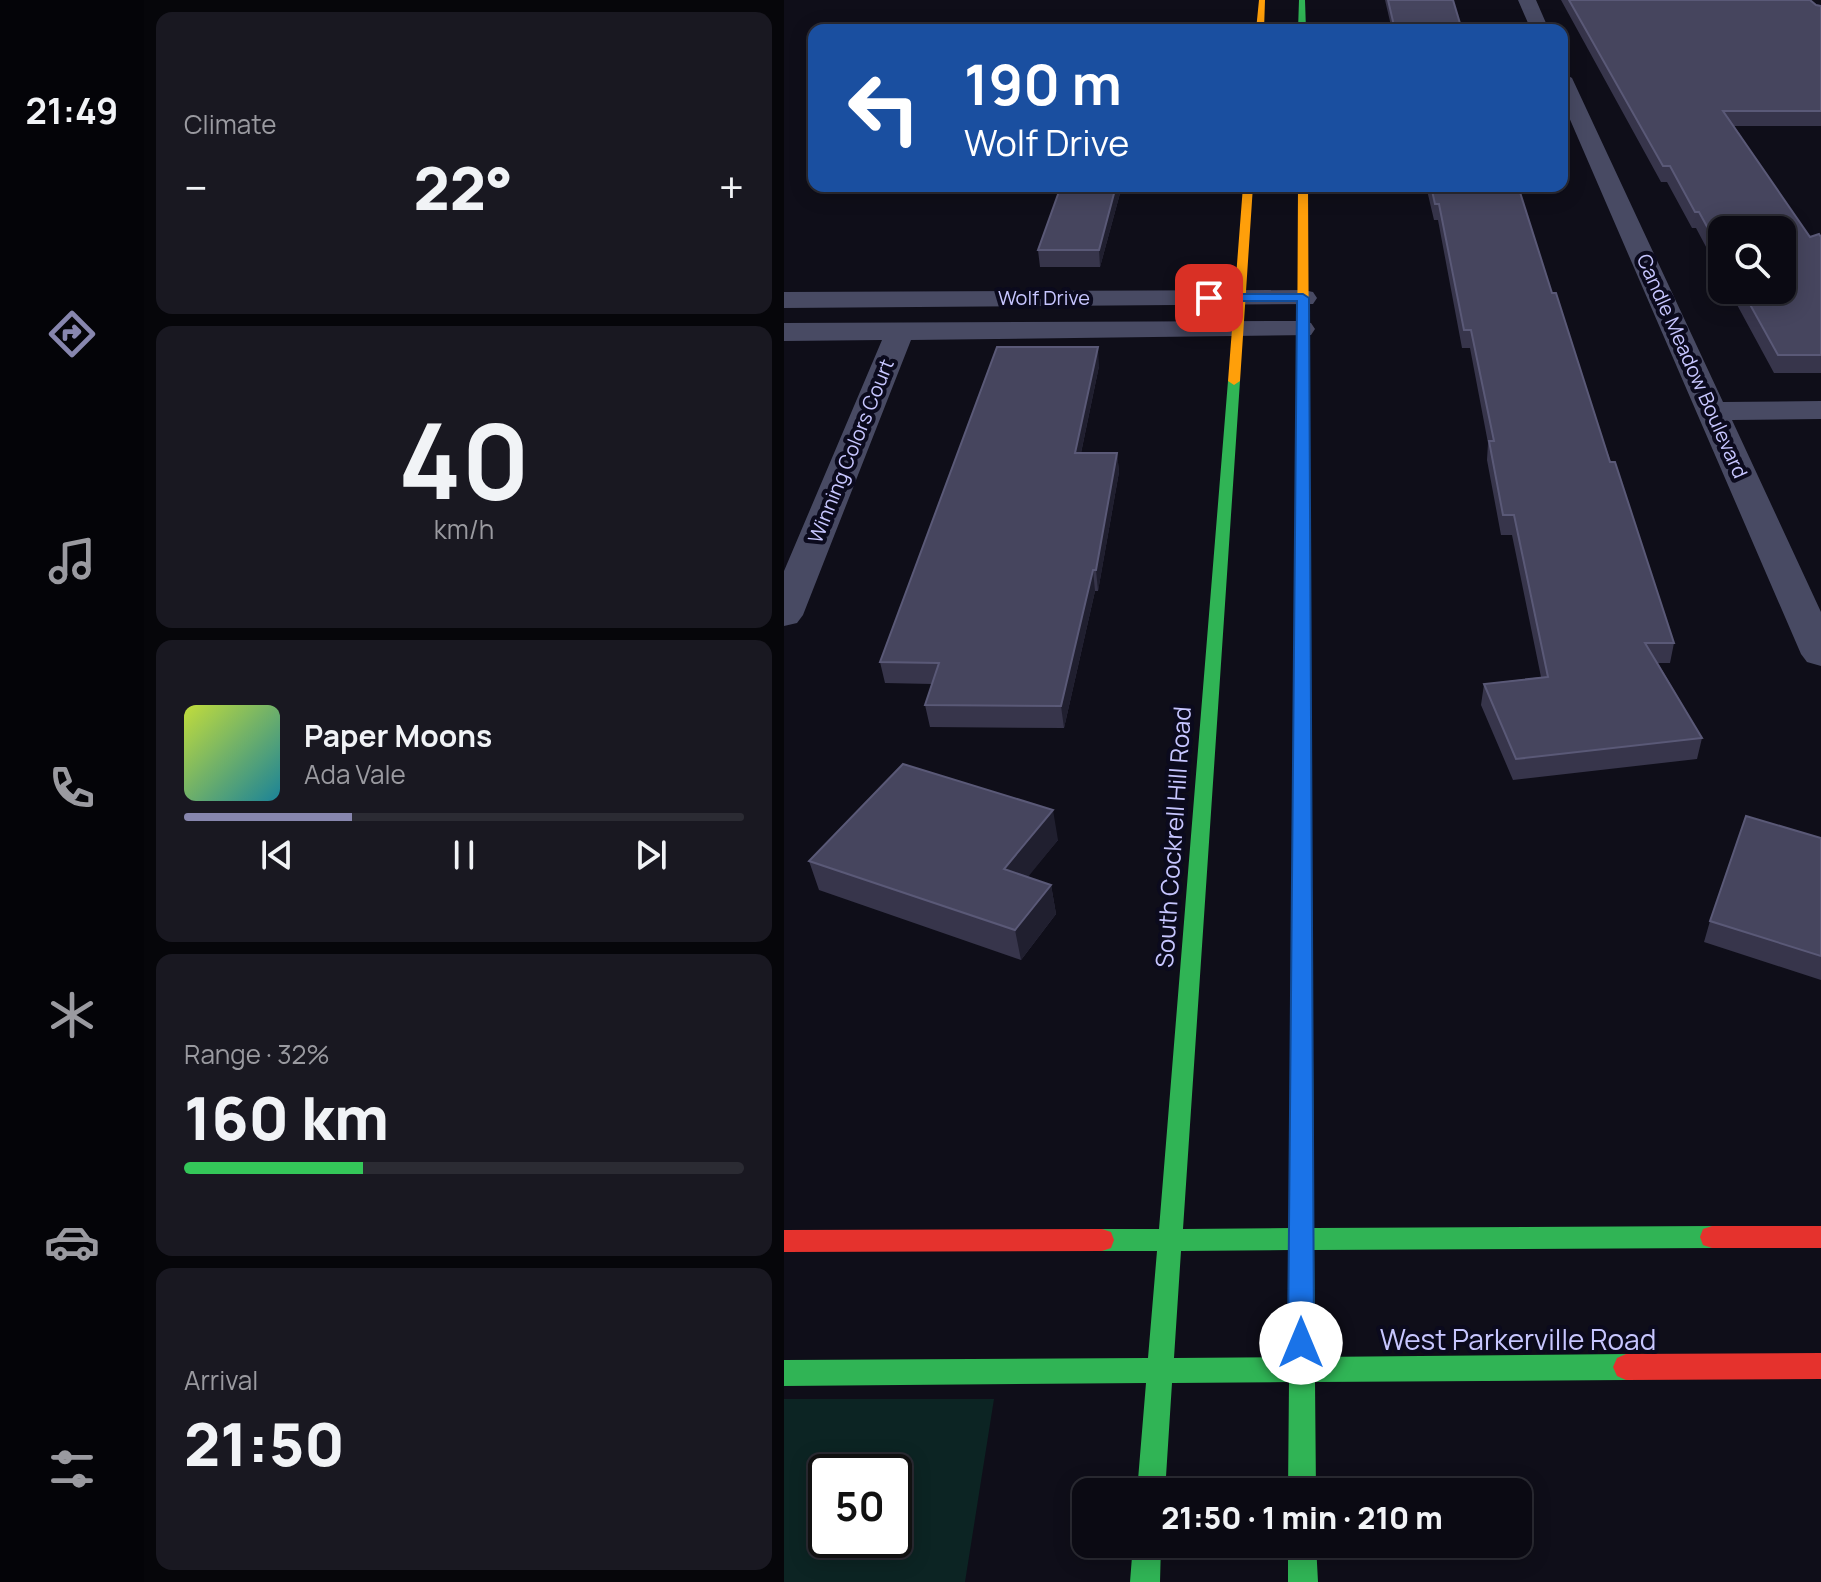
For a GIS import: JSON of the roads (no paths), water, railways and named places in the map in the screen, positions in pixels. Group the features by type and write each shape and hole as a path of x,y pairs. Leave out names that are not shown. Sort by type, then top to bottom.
{"main road":[{"path":"1260,24 1262,0"},
{"path":"1302,0 1302,24"},
{"name":"South Cockrell Hill Road","path":"1152,1478 1248,192"},
{"path":"1302,1478 1303,192"},
{"path":"784,1241 1821,1237"},
{"name":"West Parkerville Road","path":"784,1373 1821,1366"},
{"path":"1145,1582 1146,1558"},
{"path":"1302,1558 1303,1582"}],"street":[{"path":"1527,0 1537,24"},
{"name":"Candle Meadow Boulevard","path":"1568,91 1821,654"},
{"name":"Wolf Drive","path":"784,300 1303,298"},
{"name":"Wolf Drive","path":"784,332 1301,329"},
{"name":"Winning Colors Court","path":"784,615 900,332"},
{"path":"1713,411 1821,410"}]}
